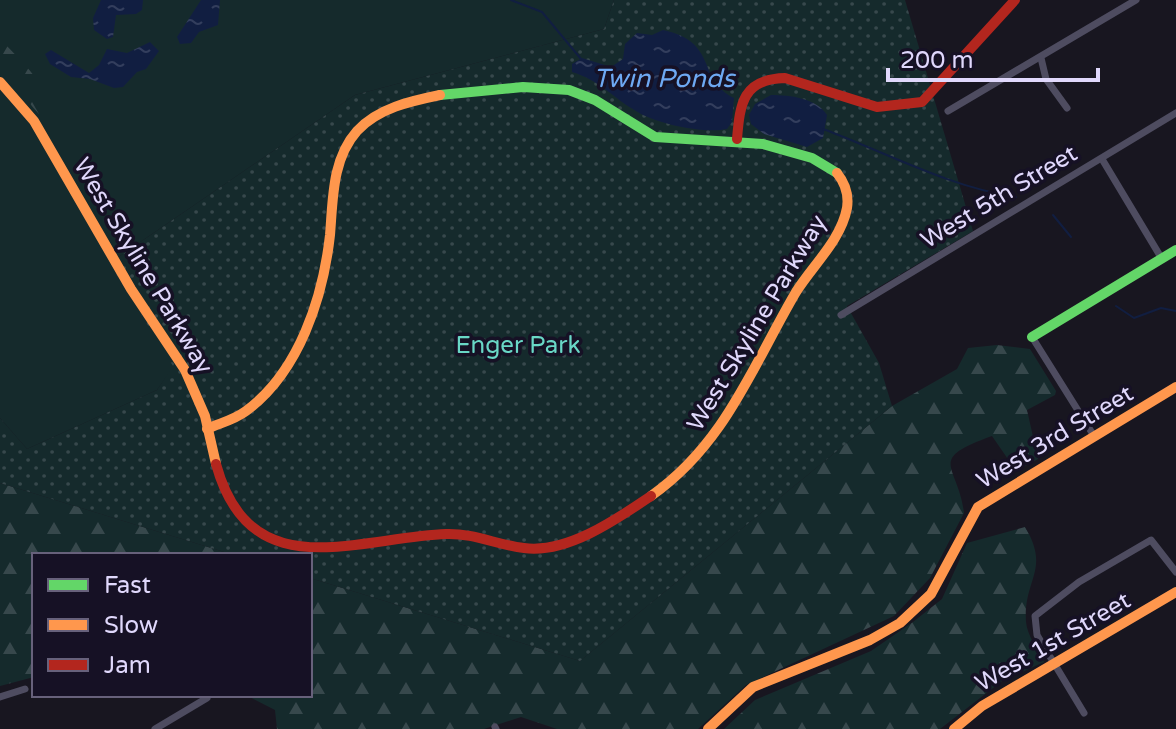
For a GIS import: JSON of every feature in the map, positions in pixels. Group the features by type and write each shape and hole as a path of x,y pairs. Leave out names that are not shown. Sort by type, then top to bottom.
{"street":[{"path":"207,429 244,412 280,374 301,340 327,259 333,178 342,152 361,125 384,111 407,101 557,86 590,97 633,129 654,137 684,142 737,139 741,106 752,85 769,77 785,78 877,107 909,106 922,102 1015,0"},
{"path":"948,111 1136,0"},
{"path":"1041,58 1046,79 1067,108"},
{"name":"West Skyline Parkway","path":"0,82 34,121 199,399 215,468 230,504 251,528 296,547 345,546 453,534 534,550 575,537 646,502 687,469 715,436 796,293 840,227 848,206 845,185 831,167 737,139"},
{"name":"West 5th Street","path":"841,315 1176,113"},
{"path":"1102,159 1162,259"},
{"path":"1094,436 1032,337 1176,250"},
{"name":"West 3rd Street","path":"708,729 753,687 870,640 900,623 931,594 978,507 1176,387"},
{"path":"1084,713 1036,631 1035,616 1114,559 1151,540 1176,572"},
{"name":"West 1st Street","path":"954,729 982,706 1176,592"},
{"path":"0,697 25,689"},
{"path":"155,729 207,698"},
{"path":"169,720 175,729"}],"green space":[{"path":"0,0 614,0 604,29 355,95 120,256 111,264 174,366 157,390 27,449 0,418"},
{"name":"Enger Park","path":"614,0 905,0 973,231 847,306 879,363 892,406 580,661 312,579 312,553 228,553 0,483 0,418 27,449 157,390 173,366 110,264 120,256 355,95 604,29"},
{"path":"0,39 49,97 53,114 46,119 32,106 0,59"},
{"path":"997,345 1030,349 1056,391 1055,395 1027,410 1038,459 1020,469 1010,462 992,436 959,451 952,458 951,465 964,513 930,578 894,616 746,685 698,729 557,729 521,717 484,729 277,729 275,710 250,697 312,697 312,579 580,661 892,406 957,369 968,348"},
{"path":"0,483 228,553 32,553 32,678 0,686"},
{"path":"1025,527 1036,554 1026,622 1044,662 1002,681 940,729 724,729 755,700 871,651 913,622 942,599 967,543"}],"water":[{"path":"101,0 143,0 142,10 136,14 116,15 113,37 107,39 94,30 93,18"},
{"path":"201,0 220,0 218,25 199,32 191,43 180,44 177,37"},
{"name":"Twin Ponds","path":"663,30 692,43 715,81 734,98 732,122 727,129 694,129 645,116 590,80 572,72 572,64 582,58 611,67 623,59 625,44 637,33 652,35"},
{"path":"150,42 159,51 146,69 137,72 123,87 114,88 90,79 71,77 50,64 45,54 51,50 89,73 99,65 107,49 127,53"},
{"name":"Twin Ponds","path":"771,95 802,99 822,109 827,115 823,138 807,147 764,134 751,124 749,115 755,104"}],"waterway":[{"path":"511,0 542,12 581,59"},
{"path":"823,129 942,177 1016,197"},
{"path":"1053,215 1071,237"},
{"path":"1116,306 1134,318 1161,308 1176,311"}],"traffic: fast":[{"path":"440,95 523,87 569,90 595,100 655,137 763,144 812,158 837,173"},
{"path":"1032,337 1176,250"}],"traffic: slow":[{"path":"0,82 34,121 131,289 185,370 205,416 216,464"},
{"path":"207,429 246,411 265,395 294,355 321,284 327,259 335,180 349,142 365,123 385,111 440,95"},
{"path":"651,496 699,453 718,428 796,292 839,231 847,198 837,173"},
{"path":"708,729 753,687 870,640 900,623 931,594 978,507 1176,387"},
{"path":"954,729 982,706 1176,592"}],"traffic: jam":[{"path":"737,139 746,95 752,88 771,79 785,78 877,107 922,102 1015,0"},
{"path":"216,464 232,503 253,528 279,542 309,547 446,534 466,535 524,548 557,546 591,533 651,496"}]}
